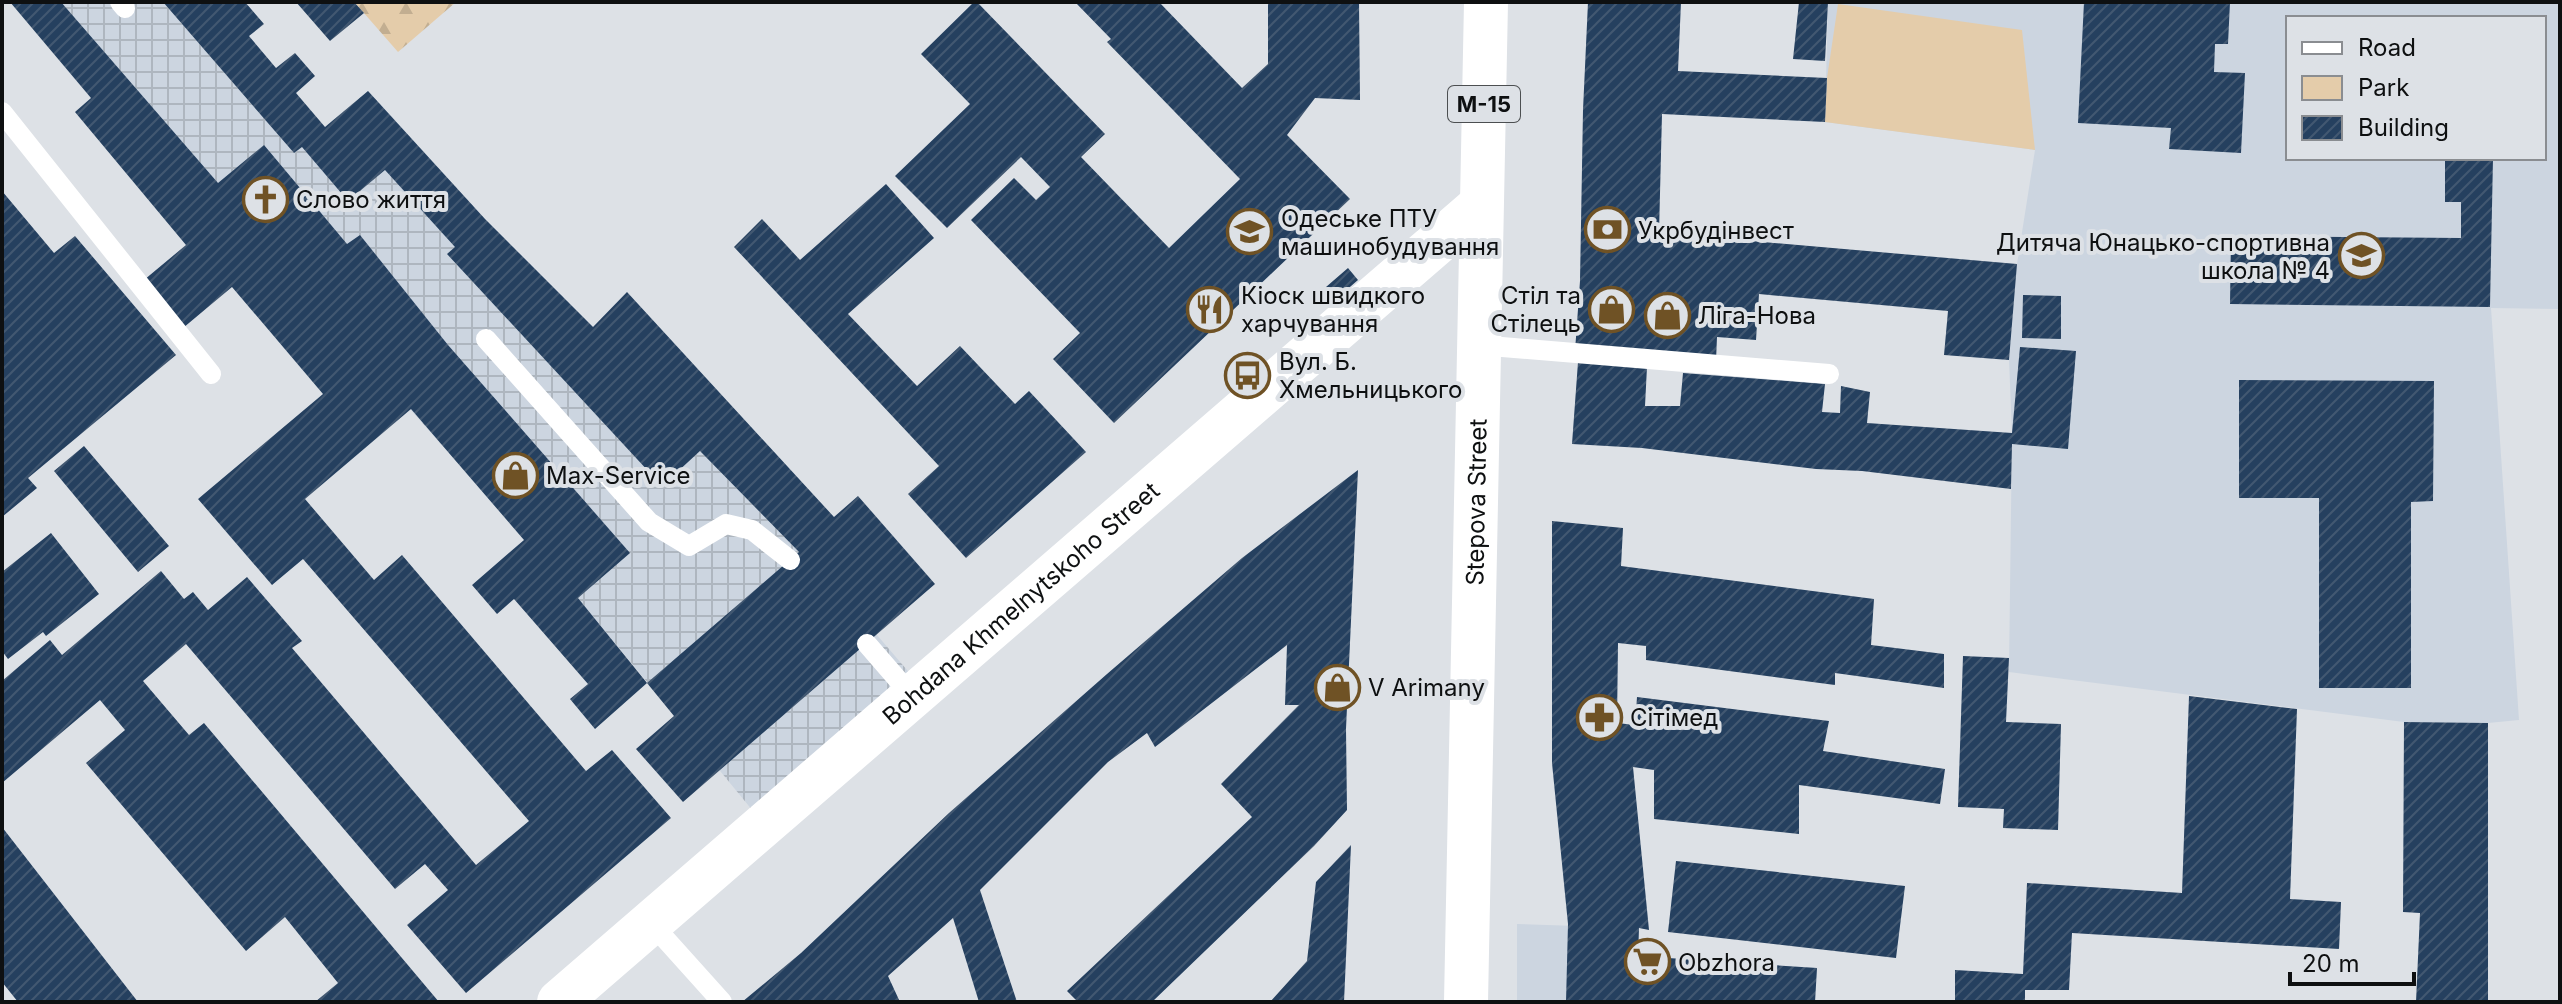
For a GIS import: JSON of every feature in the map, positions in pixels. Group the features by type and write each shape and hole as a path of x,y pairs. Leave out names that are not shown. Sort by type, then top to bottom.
{"main road":[{"name":"Stepova Street","path":"1466,1002 1486,2"},
{"name":"Bohdana Khmelnytskoho Street","path":"559,1002 1481,205"}],"lane":[{"path":"2,112 211,374"},
{"path":"486,339 649,522 689,546 726,524 752,530 790,560"},
{"path":"1478,345 1829,374"},
{"path":"867,644 912,696"},
{"path":"651,923 722,1002"}],"shaded area":[{"path":"61,2 163,2 294,153 368,91 485,219 593,327 700,451 799,552 919,684 762,822 578,598 393,390"},
{"path":"1828,2 2560,2 2560,309 2491,308 2519,720 2488,723 2404,722 2009,672 2012,433 2009,360 2017,264 2035,150 1825,122","holes":["2231,236 2491,239 2490,307"]},
{"name":"Obzhora","path":"1517,924 1639,928 1638,956 1817,968 1815,1002 1517,1002"}],"green space":[{"path":"456,2 398,52 356,4"},
{"path":"1838,4 2022,30 2035,150 1825,122 1827,78"}],"building":[{"path":"10,2 61,2 218,183 264,145 347,244 360,235 448,345 630,553 578,598 647,683 595,729 570,699 588,684 514,599 497,614 472,585 524,540 411,409 305,499 374,580 402,555 586,771 612,750 671,818 466,993 407,925 448,890 425,864 395,889 186,644 143,681 189,735 204,723 439,1002 315,1002 338,983 285,917 246,951 86,763 125,730 100,700 2,783 2,681 50,640 62,655 161,571 184,599 193,592 208,610 247,577 302,641 292,648 476,865 529,821 303,559 272,585 198,499 323,394 232,287 183,328 144,280 186,245 75,112 91,98"},
{"path":"163,2 245,2 264,24 249,36 276,68 295,53 315,76 296,93 325,127 368,91 485,219 593,327 627,292 834,517 858,496 935,584 683,802 636,749 674,716 647,683 799,552 700,451 662,486 447,254 455,247 385,170 348,201 302,147 294,153"},
{"path":"296,2 354,2 364,13 330,41"},
{"path":"974,2 1105,134 1081,157 1169,248 1240,179 1107,42 1111,39 1075,2 1159,2 1242,88 1268,64 1268,2 1359,2 1360,100 1315,98 1287,135 1350,199 1114,423 1053,359 1080,333 971,220 1014,178 1036,200 1050,187 1021,157 947,228 895,176 970,104 921,54"},
{"path":"1588,2 1681,2 1678,71 1827,78 1825,122 1662,114 1659,233 2017,264 2009,360 1944,355 1948,311 1759,294 1756,340 1717,337 1716,361 1575,351"},
{"path":"1799,2 1828,2 1825,61 1793,59"},
{"path":"2084,2 2230,2 2228,44 2215,44 2214,72 2245,73 2241,153 2169,149 2171,128 2078,123"},
{"name":"Дитяча Юнацько-спортивна школа № 4","path":"2445,160 2493,160 2490,307 2230,304 2231,236 2461,238 2461,202 2445,202"},
{"path":"886,184 934,238 848,314 917,386 960,346 1015,404 1029,391 1086,452 966,558 908,494 939,466 734,247 762,219 800,260"},
{"path":"2,191 54,253 75,236 176,355 28,478 37,488 2,517"},
{"path":"1348,268 1358,280 1336,299 1326,287"},
{"path":"2023,295 2061,296 2061,339 2022,338"},
{"path":"2020,347 2076,351 2068,449 2012,444 2011,489 1642,448 1572,444 1578,362 1647,367 1645,406 1680,406 1683,373 1825,384 1822,412 1840,413 1841,386 1870,392 1867,423 2012,433"},
{"path":"1246,356 1252,364 1237,377 1231,369"},
{"path":"2239,380 2434,381 2433,501 2411,502 2411,688 2319,688 2319,498 2239,498"},
{"path":"84,446 169,546 138,572 54,471"},
{"path":"1358,470 1346,729 1347,810 1314,846 1152,1002 1078,1002 1067,991 1252,817 1221,784 1299,705 1285,705 1287,645 1155,747 1147,733 1108,762 980,890 1017,1002 979,1002 953,918 888,976 900,1002 742,1002 801,953 949,813 1107,674 1242,558"},
{"path":"1552,521 1623,528 1621,566 1874,599 1871,645 1944,654 1944,688 1835,673 1835,685 1646,660 1646,646 1618,643 1617,723 1635,725 1637,697 1829,721 1823,751 1945,769 1940,804 1799,785 1799,834 1654,819 1654,770 1633,767 1649,930 1639,928 1638,956 1817,968 1815,1002 1566,1002 1568,924 1552,763"},
{"path":"51,533 99,594 46,636 43,632 8,659 2,651 2,572"},
{"path":"1963,656 2009,658 2006,722 2061,724 2058,830 2003,828 2004,809 1958,807"},
{"path":"2189,696 2297,709 2290,899 2341,902 2339,949 2072,933 2069,990 2025,990 2025,1002 1955,1002 1955,970 2023,974 2027,883 2182,893"},
{"path":"2404,722 2488,723 2488,1002 2416,1002 2420,913 2403,912"},
{"path":"2,827 138,1002 18,1002 2,982"},
{"path":"1351,845 1344,1002 1270,1002 1307,961 1316,882"},
{"path":"1676,861 1905,886 1896,958 1668,932"}],"place":[{"name":"Слово життя","path":"265,199"},
{"name":"Укрбудінвест","path":"1607,230"},
{"name":"Одеське ПТУ машинобудування","path":"1250,232"},
{"name":"Дитяча Юнацько-спортивна школа № 4","path":"2361,256"},
{"name":"Кіоск швидкого харчування","path":"1210,309"},
{"name":"Стіл та Стілець","path":"1612,309"},
{"name":"Ліга-Нова","path":"1667,315"},
{"name":"Вул. Б. Хмельницького","path":"1248,375"},
{"name":"Max-Service","path":"515,475"},
{"name":"V Arimany","path":"1337,687"},
{"name":"Сітімед","path":"1599,717"},
{"name":"Obzhora","path":"1647,962"}]}
